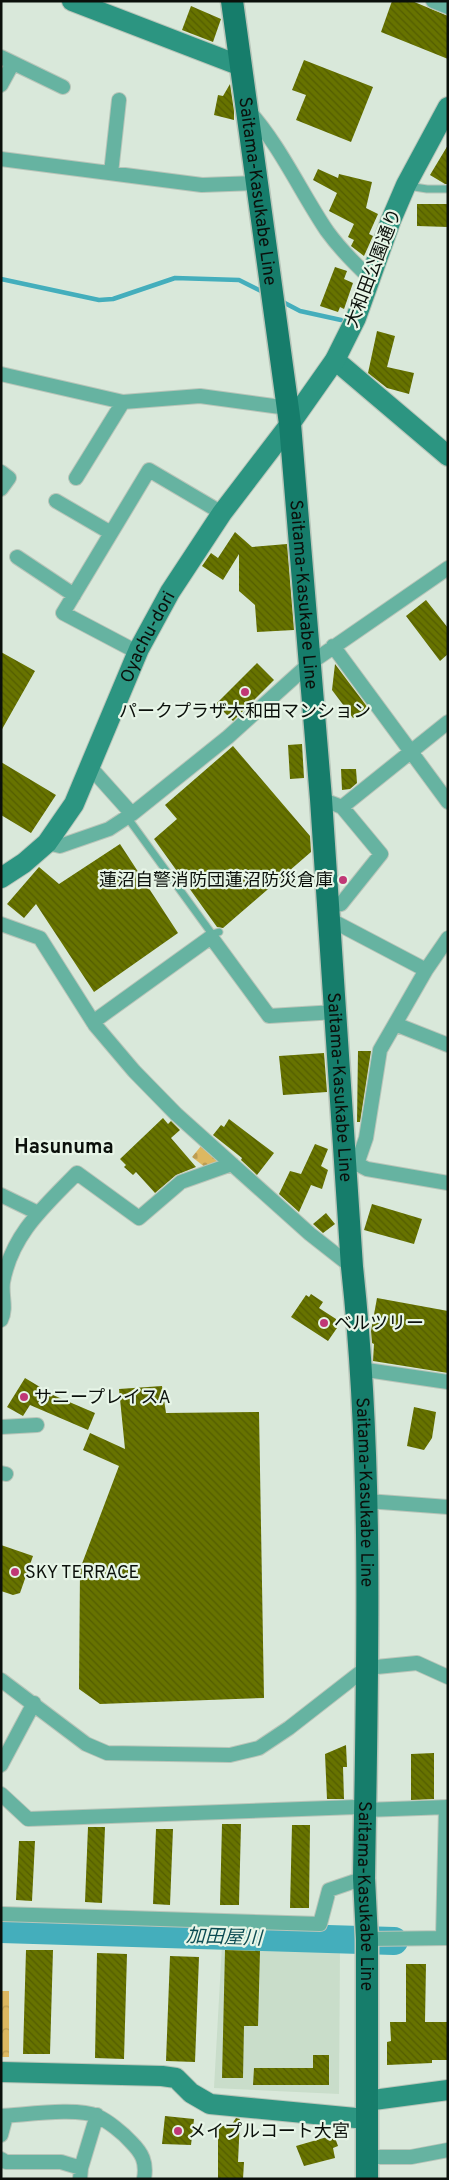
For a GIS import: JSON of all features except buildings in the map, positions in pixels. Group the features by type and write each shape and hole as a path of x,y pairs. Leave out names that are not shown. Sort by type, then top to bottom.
{"main road":[{"name":"Saitama-Kasukabe Line","path":"232,1 289,416 321,799 336,1012 351,1164 352,1267 367,1501 364,1878 367,1939 367,2168"}],"street":[{"path":"72,1 241,66"},
{"path":"433,1 448,7"},
{"path":"1,85 7,60 63,87"},
{"path":"110,173 118,100"},
{"name":"大和田公園通り","path":"289,416 335,360 353,325 371,280 391,220 406,186 448,106"},
{"path":"247,109 262,125 327,231 345,254 371,280"},
{"path":"1,159 202,185 258,183"},
{"path":"335,360 448,456"},
{"path":"1,374 123,402 200,396 289,416"},
{"path":"76,478 123,402"},
{"name":"Oyachu-dori","path":"1,878 24,863 47,844 74,804 137,652 170,592 289,416"},
{"path":"137,652 63,613 148,470 222,513"},
{"path":"1,472 9,478 1,489"},
{"path":"56,501 111,533"},
{"path":"17,557 74,595"},
{"path":"47,844 60,846 109,829 130,816 228,737 309,664 448,568"},
{"path":"333,646 409,752 448,802"},
{"path":"342,807 448,722"},
{"path":"90,767 130,816"},
{"path":"321,799 342,807 380,854 341,904 329,913 426,970"},
{"path":"1,924 40,938 93,1022 134,1071 176,1114 310,1234 352,1267"},
{"path":"93,1022 211,937 269,1016 336,1012"},
{"path":"448,938 426,970 380,1050 366,1138 351,1164 367,1169 448,1183"},
{"path":"395,1024 448,1045"},
{"path":"1,1320 4,1314 3,1284 13,1248 38,1213 77,1173 139,1218 181,1182 232,1164"},
{"path":"1,1195 38,1213"},
{"path":"360,1369 448,1382"},
{"path":"1,1427 37,1425"},
{"path":"367,1501 448,1507"},
{"path":"1,1680 86,1744 107,1753 230,1755 259,1748 289,1728 366,1668 416,1663 448,1677"},
{"path":"1,1765 34,1703"},
{"path":"1,1794 28,1819 356,1807 365,1810 447,1807 446,1938 367,1939"},
{"path":"1,1914 320,1924 329,1890 364,1878"},
{"path":"1,2072 162,2076 176,2078 191,2093 210,2104 366,2110 448,2090"},
{"path":"1,2135 3,2116 40,2112 74,2112 97,2115 127,2138 143,2155 144,2179"},
{"path":"1,2159 6,2162 61,2162 80,2173 97,2115"},
{"path":"367,2168 448,2150"}],"lane":[{"path":"406,186 448,189"},
{"path":"130,816 212,934 219,932"}],"shaded area":[{"path":"222,1945 340,1949 339,2094 214,2088"}],"green space":[{"path":"201,1146 223,1163 206,1168 192,1157"},
{"path":"1,1991 9,1991 9,2057 1,2057"}],"waterway":[{"path":"1,279 99,300 113,299 175,278 239,280 265,293"},
{"path":"281,301 300,311 341,320"},
{"name":"加田屋川","path":"1,1929 394,1941"}],"place":[{"name":"パークプラザ大和田マンション","path":"245,692"},
{"name":"蓮沼自警消防団蓮沼防災倉庫","path":"343,880"},
{"name":"ベルツリー","path":"324,1323"},
{"name":"サニープレイスA","path":"24,1397"},
{"name":"SKY TERRACE","path":"15,1572"},
{"name":"メイプルコート大宮","path":"178,2131"}],"district":[{"name":"Hasunuma","path":"64,1146"}]}
